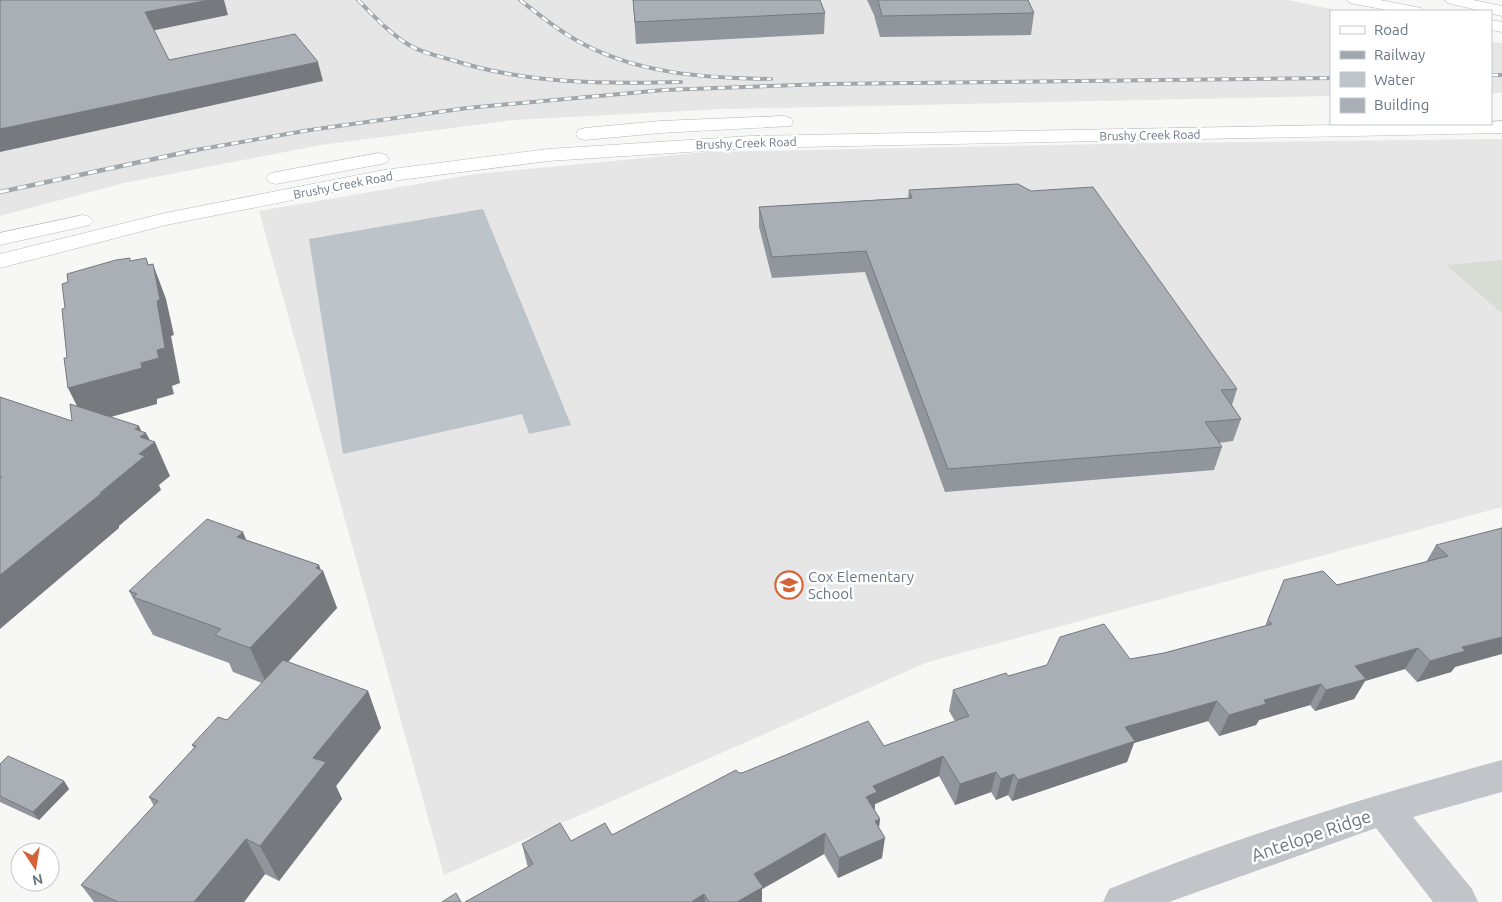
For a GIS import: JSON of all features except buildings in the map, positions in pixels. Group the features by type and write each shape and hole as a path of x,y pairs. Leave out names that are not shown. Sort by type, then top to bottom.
{"main road":[{"path":"1355,0 1410,10"},
{"path":"1453,0 1502,11"},
{"path":"677,146 683,139 696,135 720,133 1280,124 1330,113"},
{"name":"Brushy Creek Road","path":"1177,115 1330,113"},
{"name":"Brushy Creek Road","path":"0,239 334,166 473,146 660,126 798,122"},
{"name":"Brushy Creek Road","path":"0,261 165,219 384,176 548,155 751,142 1502,127"}],"street":[{"name":"Antelope Ridge","path":"1123,902 1159,887 1384,810 1502,776"},
{"path":"1384,810 1458,902"}],"shaded area":[{"path":"0,0 1288,0 1335,10 1330,10 1330,96 722,109 513,120 321,145 124,183 0,216"},
{"path":"1492,42 1502,43 1502,93 1492,93"},
{"name":"Cox Elementary School","path":"1502,139 1502,507 928,662 444,875 259,211 476,174 707,152 1159,143"},
{"path":"1502,260 1502,313 1446,265"}],"water":[{"path":"483,209 571,425 529,434 522,414 343,454 309,239"}],"railway":[{"path":"358,0 388,30 409,45 430,54 480,68 508,74 565,81 681,82"},
{"path":"520,0 569,36 622,60 671,72 771,79"},
{"path":"1492,75 1502,75"},
{"path":"190,151 310,130 467,108 664,90 826,84 1330,78"},
{"path":"0,192 196,150"}],"place":[{"name":"Cox Elementary School","path":"789,585"}]}
